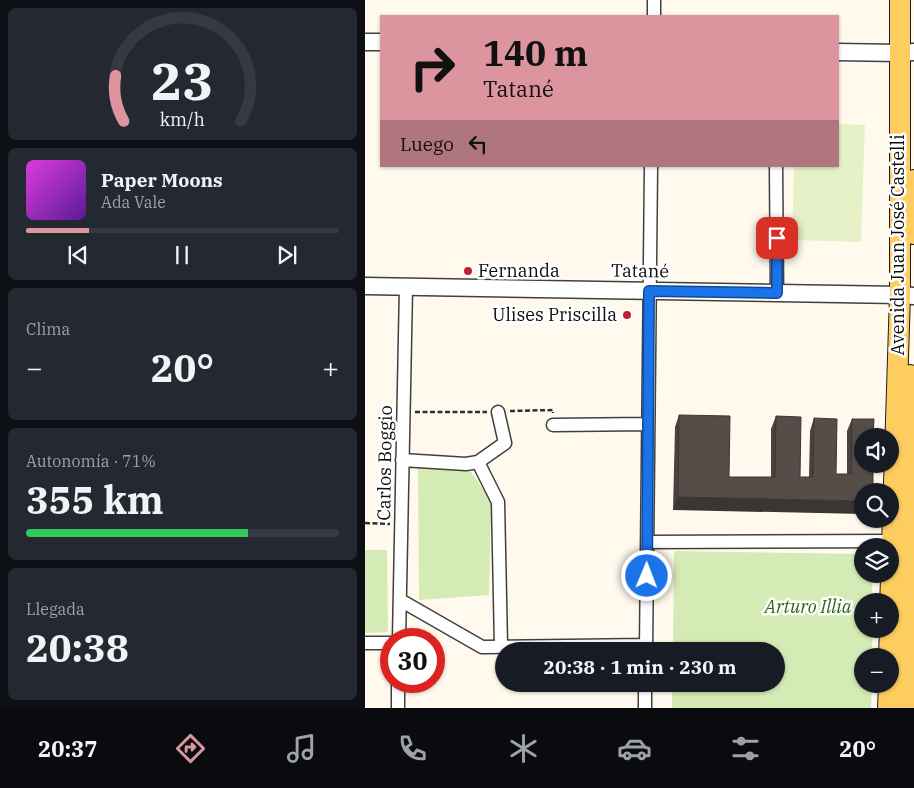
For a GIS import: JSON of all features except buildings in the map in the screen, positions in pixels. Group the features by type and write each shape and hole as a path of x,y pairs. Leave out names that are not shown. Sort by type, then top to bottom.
{"main road":[{"name":"Avenida Juan José Castelli","path":"900,0 906,52 908,296 904,547 906,708"},
{"name":"Avenida Juan José Castelli","path":"908,296 914,180"},
{"name":"Avenida Juan José Castelli","path":"894,593 904,547"},
{"path":"888,708 889,693"}],"street":[{"path":"654,0 654,15"},
{"path":"365,42 380,42"},
{"path":"839,52 906,52"},
{"path":"646,642 651,167"},
{"path":"776,167 777,293"},
{"name":"Tatané","path":"365,286 908,296"},
{"name":"Carlos Boggio","path":"399,628 405,287"},
{"path":"402,460 466,464 478,462 505,443 499,412"},
{"path":"553,425 648,424"},
{"path":"478,462 498,502 501,642"},
{"path":"647,542 904,547"},
{"path":"400,600 482,647 495,646"},
{"path":"365,643 380,643"},
{"path":"645,692 645,708"},
{"path":"398,693 398,708"}],"path":[{"path":"365,524 401,524"}],"green space":[{"path":"839,124 865,125 861,242 792,240 794,167 839,167"},
{"path":"418,463 471,472 491,500 489,595 419,600"},
{"path":"365,550 387,550 388,628 380,628 380,632 365,633"},
{"name":"Arturo Illia","path":"674,551 854,554 854,583 872,583 872,593 854,593 854,638 872,638 872,648 854,648 854,693 872,693 871,708 672,708 672,692 785,692 785,642 673,642"}],"place":[{"name":"Fernanda","path":"468,271"},
{"name":"Ulises Priscilla","path":"627,315"}],"route":[{"path":"647,576 649,291 777,293 777,238"}]}
